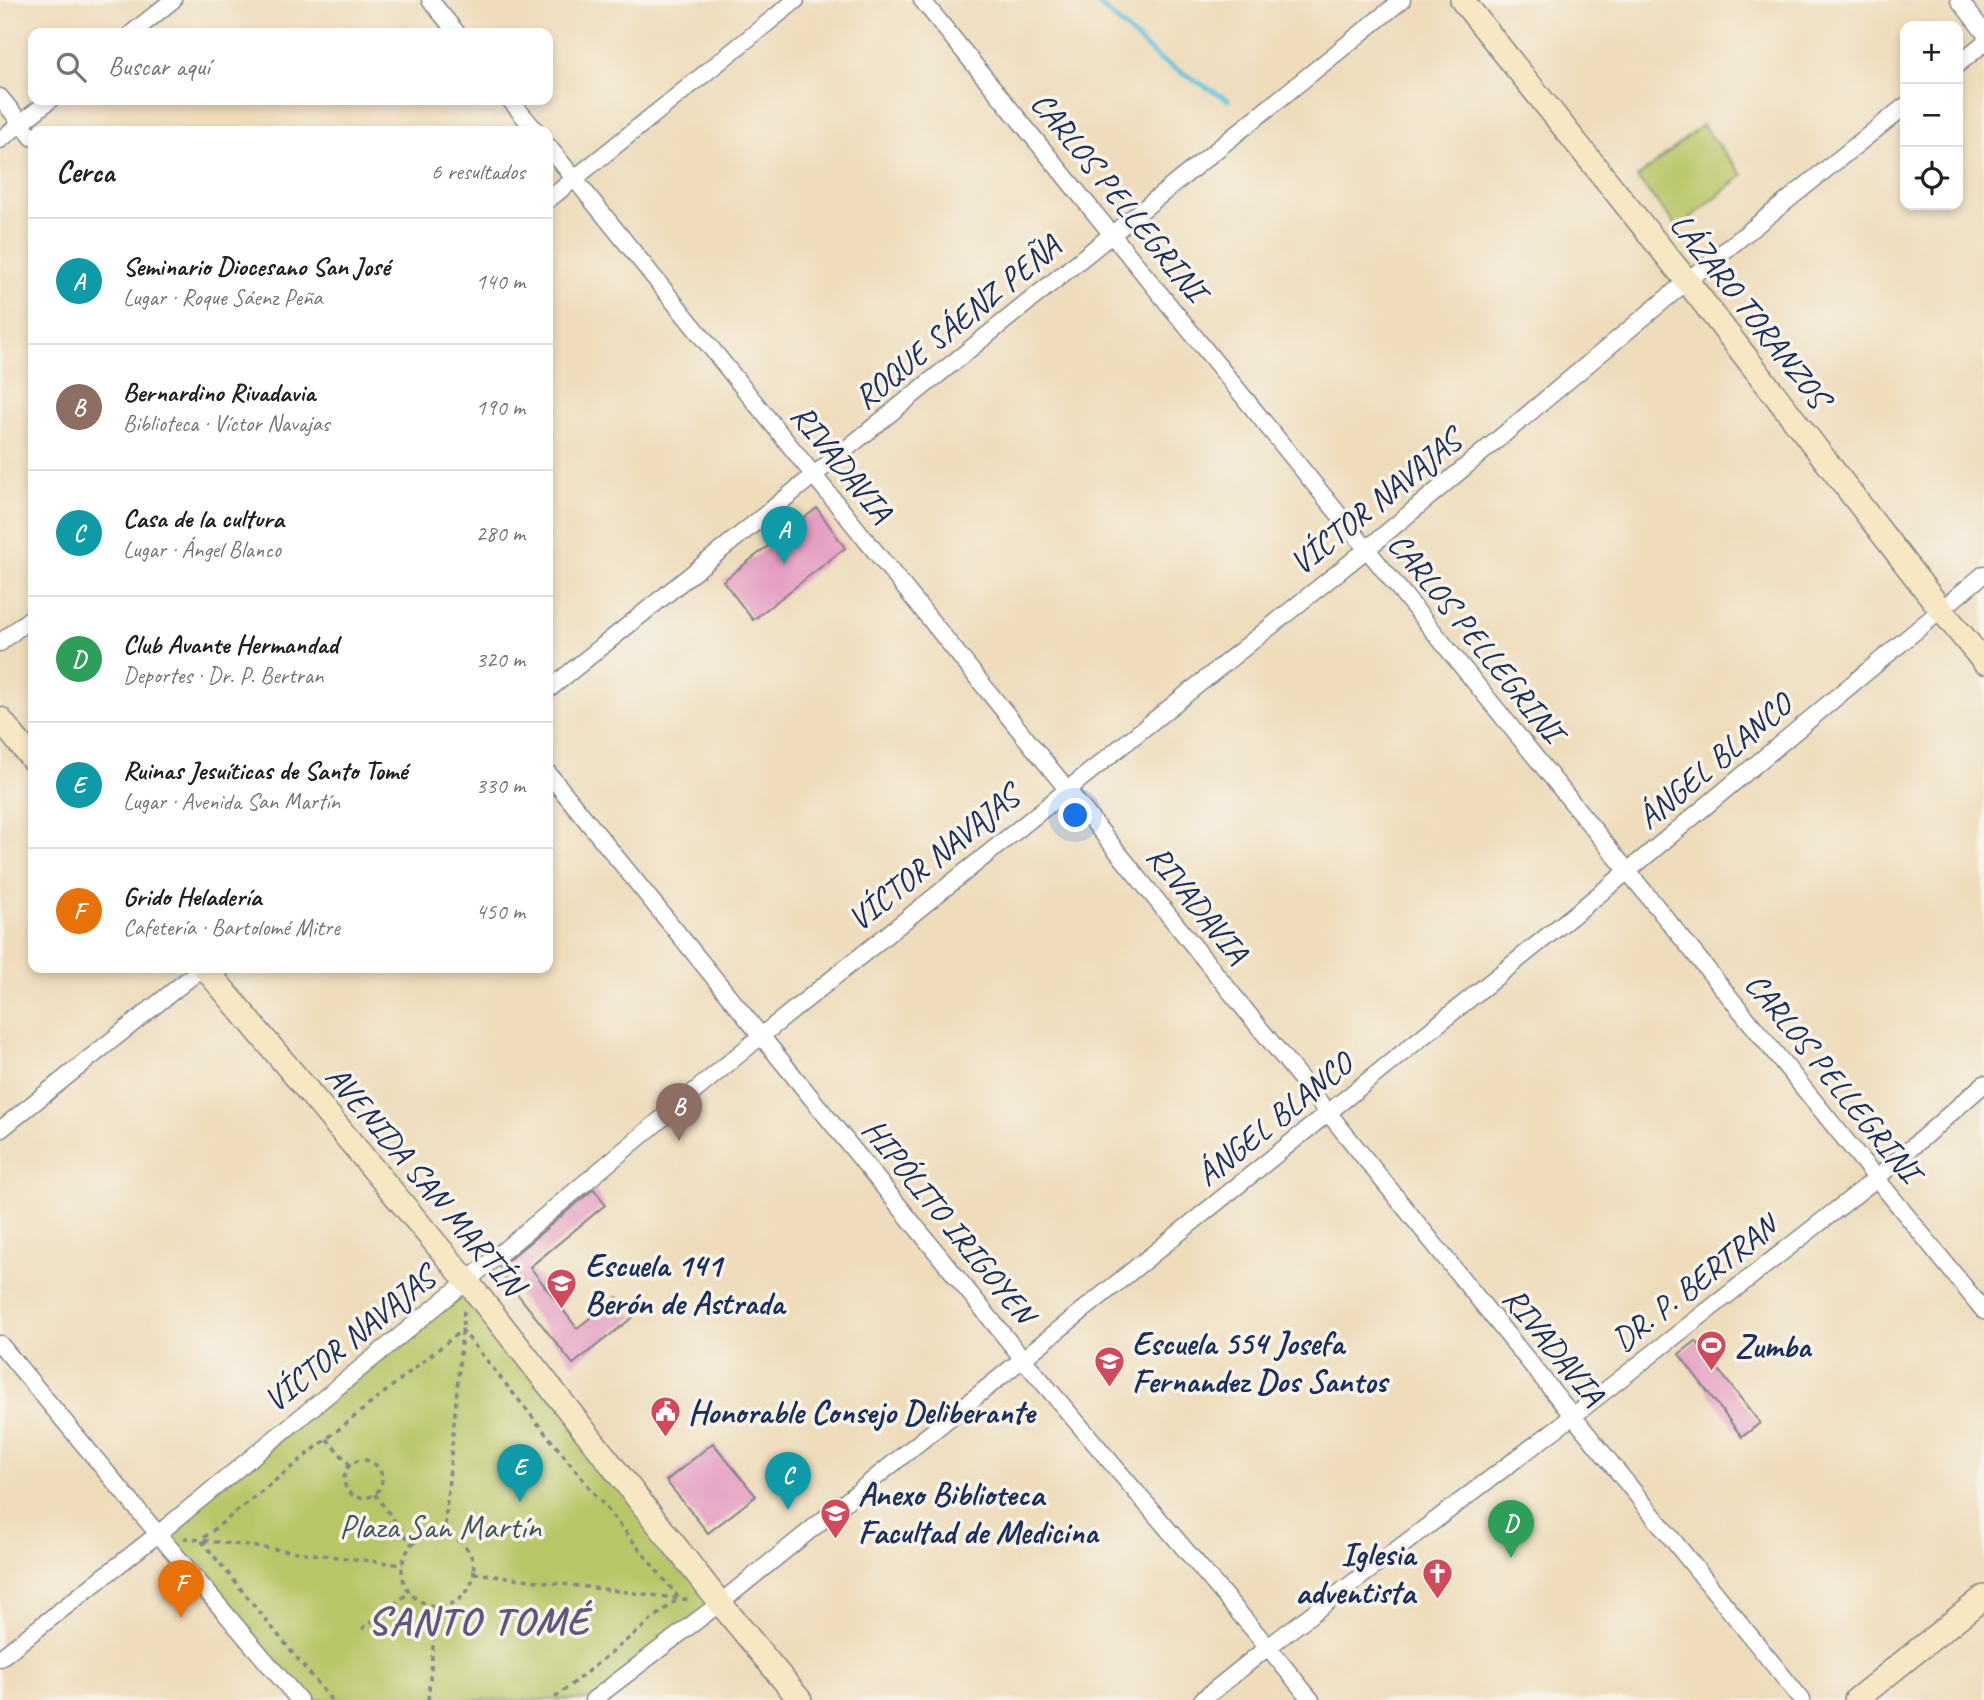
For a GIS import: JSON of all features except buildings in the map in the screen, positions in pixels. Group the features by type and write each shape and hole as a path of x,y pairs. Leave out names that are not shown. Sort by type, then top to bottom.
{"main road":[{"name":"LÁZARO TORANZOS","path":"1461,0 1687,281 1984,662"},
{"path":"0,719 28,754"},
{"name":"AVENIDA SAN MARTÍN","path":"207,973 467,1281 719,1603 800,1700"},
{"path":"1856,1700 1984,1597"}],"street":[{"path":"138,28 173,0"},
{"path":"430,0 453,28"},
{"path":"553,196 796,0"},
{"name":"CARLOS PELLEGRINI","path":"922,0 1984,1311"},
{"name":"ROQUE SÁENZ PEÑA","path":"553,686 1402,0"},
{"path":"1959,0 1984,32"},
{"path":"1963,60 1984,43"},
{"path":"0,97 28,132"},
{"path":"0,140 44,105"},
{"path":"514,105 532,126"},
{"name":"VÍCTOR NAVAJAS","path":"0,1658 158,1534 761,1036 1367,549 1687,281 1900,110"},
{"name":"RIVADAVIA","path":"553,152 1802,1700"},
{"name":"ÁNGEL BLANCO","path":"593,1700 719,1603 1628,871 1984,574"},
{"path":"0,643 28,620"},
{"name":"HIPÓLITO IRIGOYEN","path":"553,779 1023,1359 1311,1700"},
{"path":"0,1130 197,973"},
{"name":"DR. P. BERTRAN","path":"1202,1700 1573,1416 1877,1178 1984,1084"},
{"path":"0,1344 299,1700"}],"path":[{"path":"444,1535 467,1281"},
{"path":"201,1540 463,1330"},
{"path":"463,1330 679,1598"},
{"path":"327,1439 350,1465"},
{"path":"367,1460 377,1467 381,1484 375,1494 363,1498 351,1493 344,1483 346,1470 350,1465 367,1460"},
{"path":"375,1494 412,1545"},
{"path":"158,1534 403,1565"},
{"path":"432,1535 444,1535 463,1544 474,1562 474,1573 468,1590 462,1597 446,1605 437,1605 419,1600 410,1591 406,1585 403,1565 412,1545 432,1535"},
{"path":"201,1540 331,1700"},
{"path":"474,1573 719,1603"},
{"path":"362,1629 410,1591"},
{"path":"552,1700 679,1598"},
{"path":"428,1700 437,1605"}],"green space":[{"path":"1702,125 1743,175 1678,228 1637,178"},
{"name":"Plaza San Martín","path":"467,1281 720,1603 593,1700 299,1700 158,1534"}],"waterway":[{"path":"1094,0 1159,59 1228,100"}],"place":[{"name":"Seminario Diocesano San José","path":"784,564"},
{"name":"Bernardino Rivadavia","path":"679,1141"},
{"name":"Escuela 141 Berón de Astrada","path":"562,1311"},
{"name":"Zumba","path":"1712,1373"},
{"name":"Escuela 554 Josefa Fernandez Dos Santos","path":"1109,1389"},
{"name":"Honorable Consejo Deliberante","path":"665,1439"},
{"name":"Ruinas Jesuíticas de Santo Tomé","path":"520,1502"},
{"name":"Casa de la cultura","path":"788,1510"},
{"name":"Anexo Biblioteca Facultad de Medicina","path":"835,1540"},
{"name":"Club Avante Hermandad","path":"1511,1558"},
{"name":"Iglesia adventista","path":"1438,1600"},
{"name":"Grido Heladería","path":"181,1618"}],"district":[{"name":"SANTO TOMÉ","path":"479,1621"}]}
